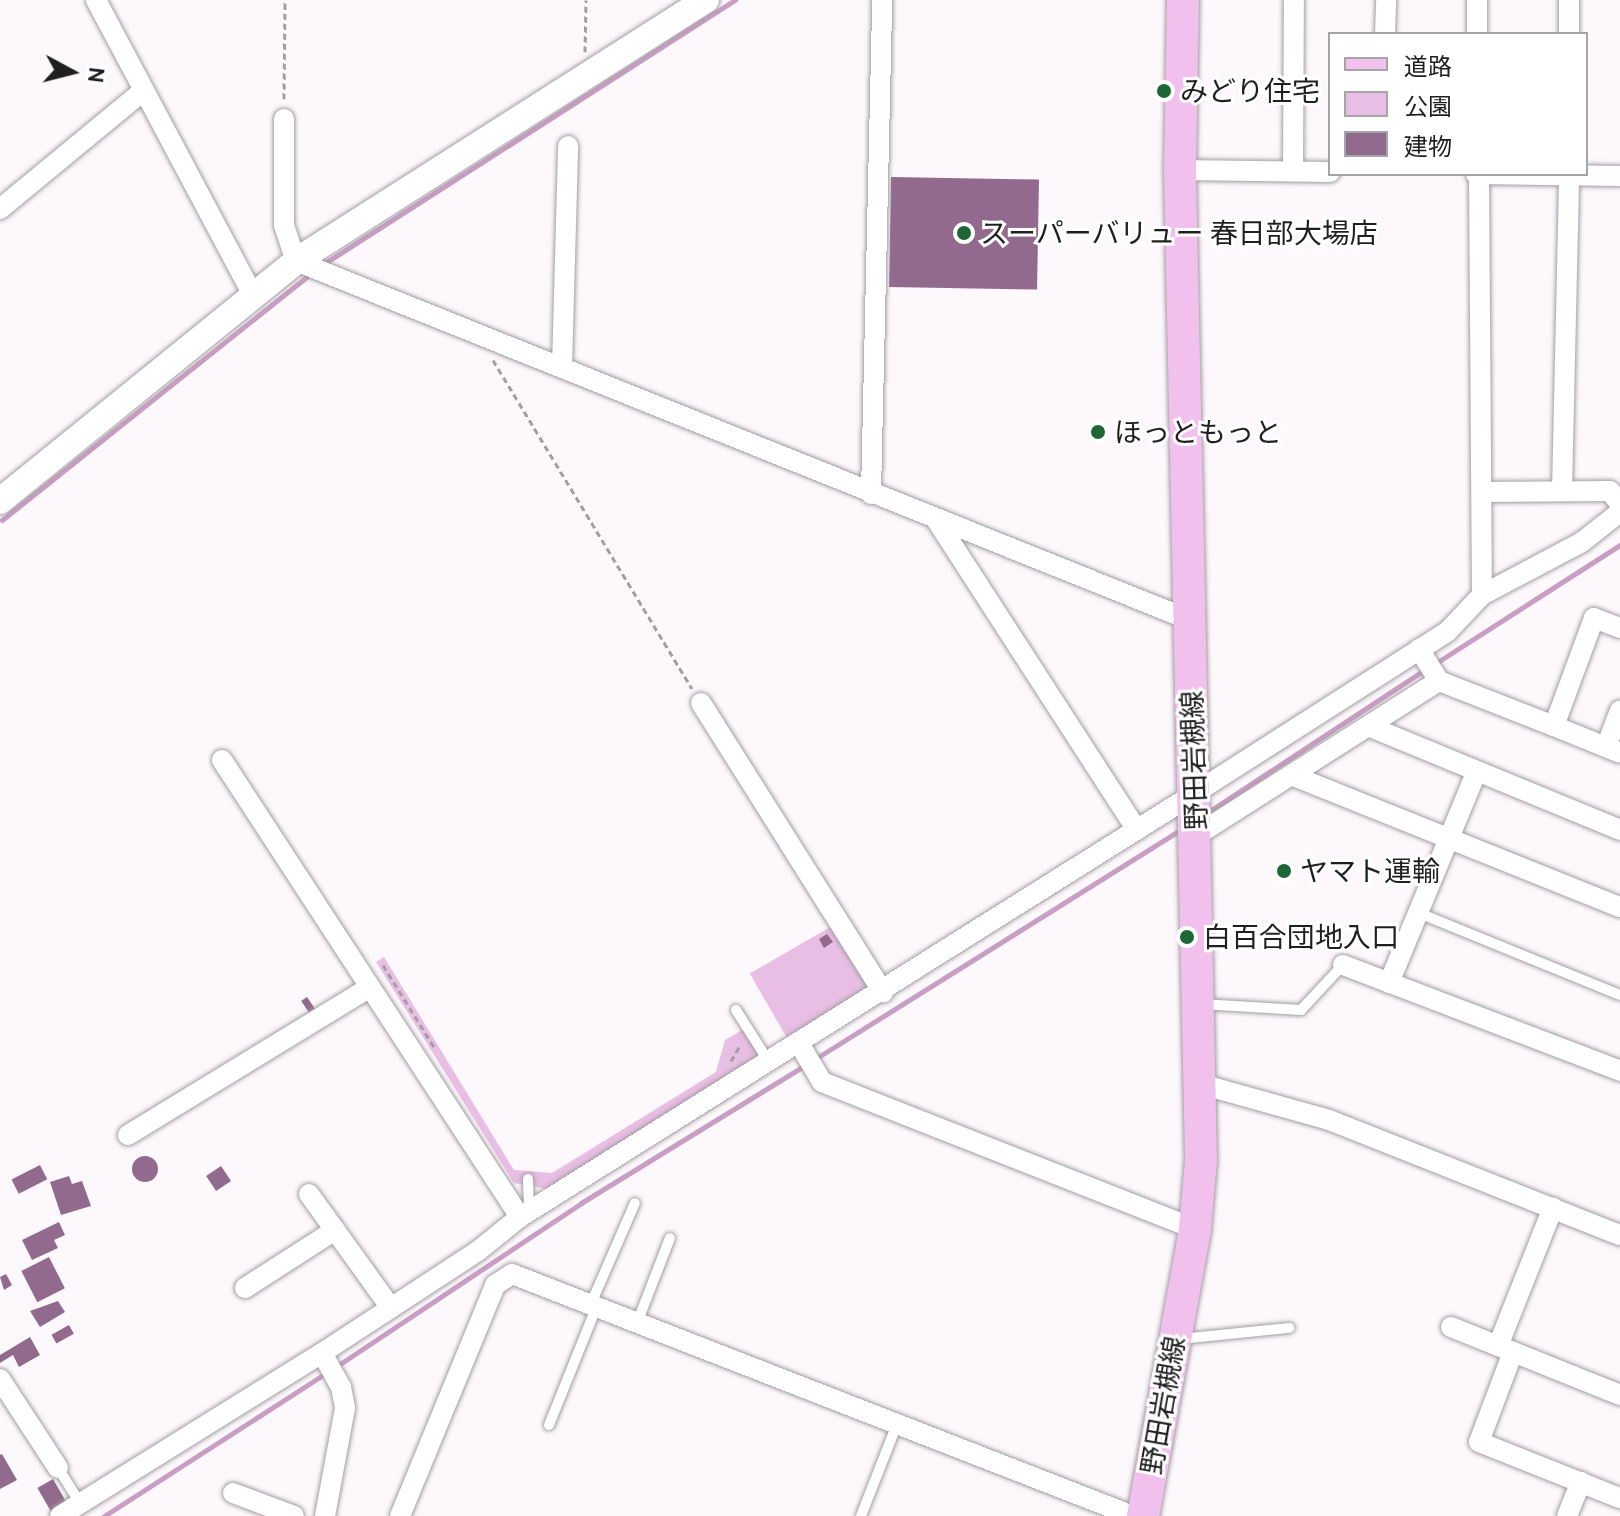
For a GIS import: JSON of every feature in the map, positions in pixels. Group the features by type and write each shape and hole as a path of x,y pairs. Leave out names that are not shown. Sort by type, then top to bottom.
{"main road":[{"name":"野田岩槻線","path":"1143,1516 1195,1229 1201,1084 1180,170 1183,0"}],"street":[{"path":"96,0 253,295"},
{"path":"0,501 253,295 706,0"},
{"path":"871,494 882,0"},
{"path":"1293,171 1294,0"},
{"path":"1385,32 1386,0"},
{"path":"1477,0 1477,32"},
{"path":"1569,0 1569,32"},
{"path":"0,209 143,91"},
{"path":"284,119 284,225 300,262 474,329 937,521 1190,620"},
{"path":"562,366 568,146"},
{"path":"1180,170 1328,172"},
{"path":"1588,175 1620,176"},
{"path":"1478,176 1482,595"},
{"path":"1562,491 1569,176"},
{"path":"1482,492 1610,491 1620,504"},
{"path":"60,1516 322,1353 525,1214 800,1045 1448,631 1482,595 1582,542 1620,512"},
{"path":"937,521 1137,830"},
{"path":"1554,726 1594,618 1620,628"},
{"path":"1419,649 1439,681 1613,750 1620,711"},
{"path":"1197,835 1439,681"},
{"path":"701,703 883,992"},
{"path":"1368,726 1620,830"},
{"path":"222,760 369,988 525,1214"},
{"path":"1389,983 1476,773"},
{"path":"1291,775 1620,907"},
{"path":"1343,965 1620,1071"},
{"path":"128,1135 369,988"},
{"path":"800,1045 822,1082 1195,1229"},
{"path":"1201,1084 1329,1120 1620,1235"},
{"path":"309,1194 391,1308"},
{"path":"1553,1208 1479,1442 1620,1498"},
{"path":"245,1288 335,1230"},
{"path":"400,1516 495,1285 512,1274 1133,1516"},
{"path":"1451,1327 1620,1395"},
{"path":"322,1353 341,1387 345,1408 325,1516"},
{"path":"0,1379 58,1468"},
{"path":"1567,1516 1581,1482"},
{"path":"233,1493 294,1516"}],"lane":[{"path":"1419,913 1620,995"},
{"path":"1200,1004 1301,1010 1343,965"},
{"path":"736,1010 769,1064"},
{"path":"525,1214 528,1179"},
{"path":"549,1425 635,1203"},
{"path":"637,1325 670,1238"},
{"path":"1175,1340 1289,1328"},
{"path":"861,1516 897,1424"},
{"path":"58,1468 80,1503"}],"path":[{"path":"284,119 285,0"},
{"path":"585,77 586,0"},
{"path":"474,329 701,703"},
{"path":"383,965 439,1056"},
{"path":"728,1073 738,1046 755,1038"}],"green space":[{"path":"832,926 869,989 786,1037 750,974"},
{"path":"384,957 514,1170 552,1173 716,1072 725,1040 744,1029 763,1061 554,1190 514,1183 376,962"}],"building":[{"name":"スーパーバリュー 春日部大場店","path":"891,177 1039,180 1037,290 889,287"},
{"path":"827,934 833,942 824,948 819,939"},
{"path":"307,997 315,1009 309,1013 301,1001"},
{"path":"145,1156 154,1160 158,1169 154,1178 145,1182 136,1178 132,1169 136,1160"},
{"path":"40,1165 47,1179 19,1194 11,1180"},
{"path":"221,1166 231,1181 216,1191 206,1176"},
{"path":"69,1176 72,1184 82,1181 91,1206 61,1215 50,1182"},
{"path":"59,1222 65,1235 54,1240 58,1248 32,1260 22,1240"},
{"path":"49,1257 65,1288 37,1302 21,1271"},
{"path":"6,1274 12,1285 4,1290 0,1277"},
{"path":"58,1301 65,1312 40,1327 30,1311"},
{"path":"69,1325 74,1334 56,1343 52,1335"},
{"path":"30,1337 40,1355 19,1367 13,1355 0,1363 0,1355"},
{"path":"0,1455 17,1480 0,1489"},
{"path":"53,1479 70,1508 54,1516 37,1488"}],"waterway":[{"path":"322,265 735,0"},
{"path":"2,520 311,273"},
{"path":"1436,663 1620,545"},
{"path":"1205,814 1427,668"},
{"path":"815,1059 1183,828"},
{"path":"334,1368 581,1203 807,1064"},
{"path":"104,1516 326,1373"}],"place":[{"name":"みどり住宅","path":"1164,91"},
{"name":"スーパーバリュー 春日部大場店","path":"964,233"},
{"name":"ほっともっと","path":"1098,432"},
{"name":"ヤマト運輸","path":"1284,871"},
{"name":"白百合団地入口","path":"1187,937"}]}
